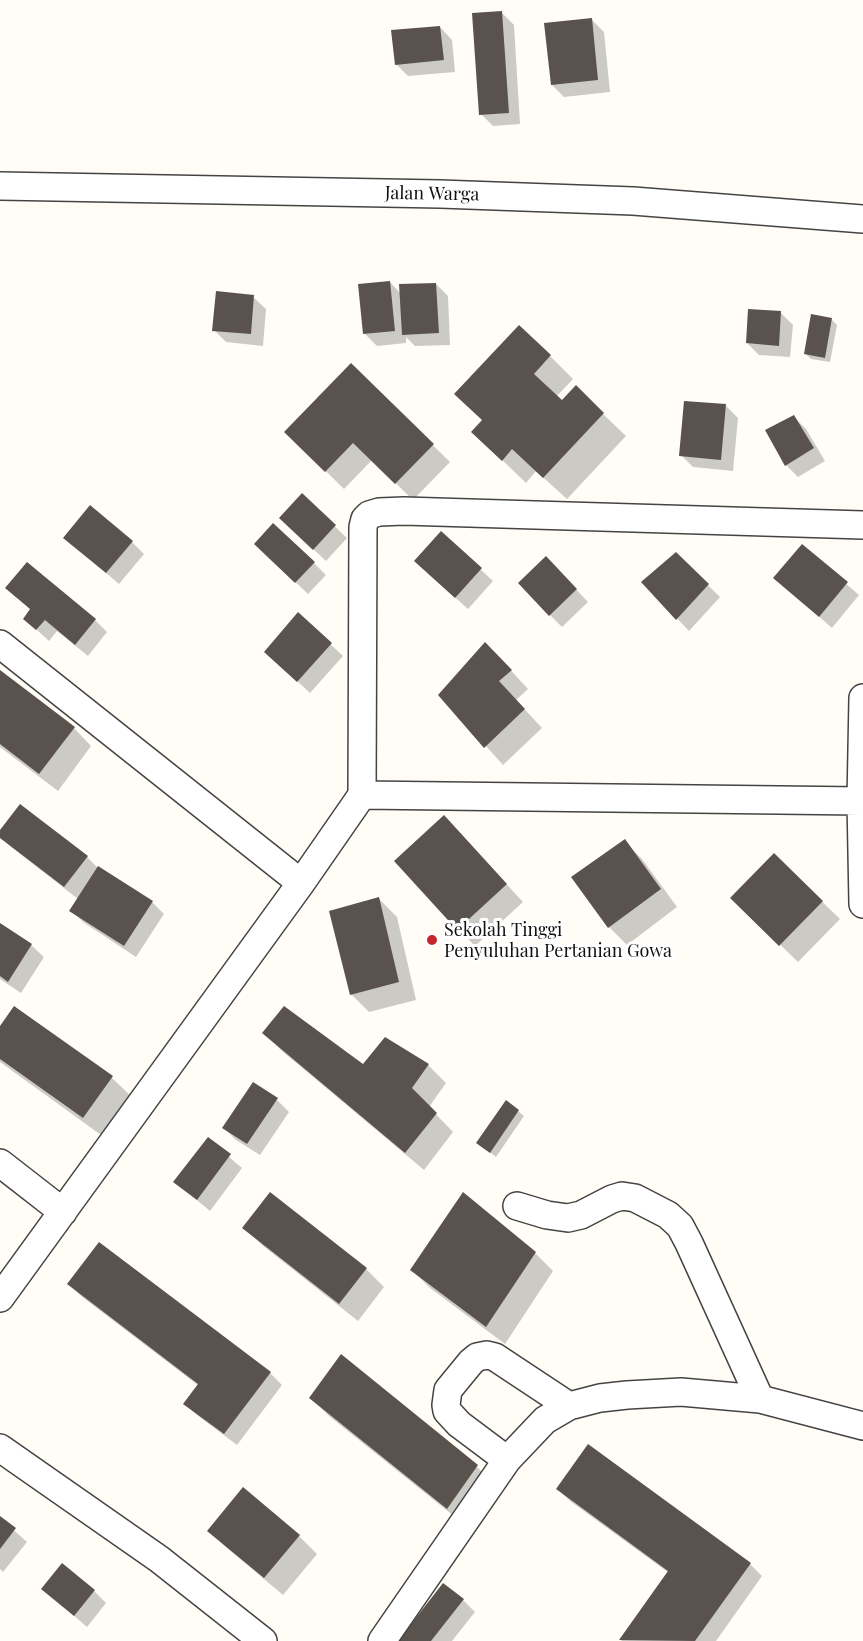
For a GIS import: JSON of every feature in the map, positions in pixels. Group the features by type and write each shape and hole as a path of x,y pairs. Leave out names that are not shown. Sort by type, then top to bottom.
{"street":[{"name":"Jalan Warga","path":"0,186 428,193 633,201 863,219"},
{"path":"0,1298 301,883 362,795 363,528 365,519 369,515 379,512 404,511 863,525"},
{"path":"0,644 301,883"},
{"path":"863,698 861,801 863,904"},
{"path":"362,795 861,801"},
{"path":"0,1162 63,1212"},
{"path":"518,1206 547,1215 568,1218 581,1215 622,1196 635,1198 668,1215 680,1226 689,1243 760,1399"},
{"path":"507,1460 459,1424 447,1412 448,1390 471,1362 477,1357 487,1355 495,1357 569,1406"},
{"path":"382,1641 507,1460 545,1420 569,1406 600,1398 681,1392 760,1399 863,1426"},
{"path":"0,1448 159,1559 263,1641"}],"building":[{"path":"502,11 509,113 479,115 472,13"},
{"path":"592,18 598,80 551,85 544,23"},
{"path":"440,26 444,60 395,65 391,30"},
{"path":"390,281 395,331 363,334 358,284"},
{"path":"436,283 439,333 402,335 399,284"},
{"path":"216,291 254,295 251,334 212,331"},
{"path":"748,309 781,311 779,346 746,343"},
{"path":"811,314 832,318 825,358 804,354"},
{"path":"519,325 551,355 534,374 562,400 576,385 604,413 543,478 512,449 502,461 471,432 482,420 454,394"},
{"path":"351,363 434,444 395,484 353,443 325,472 284,432"},
{"path":"684,401 726,404 721,460 679,456"},
{"path":"794,415 814,448 785,466 765,430"},
{"path":"302,493 336,525 313,550 279,518"},
{"path":"90,505 133,541 106,573 63,538"},
{"path":"273,523 315,562 295,583 254,544"},
{"path":"441,531 482,568 455,598 414,561"},
{"path":"802,544 848,582 819,617 773,578"},
{"path":"676,552 709,584 676,620 641,582"},
{"path":"546,556 577,589 549,616 518,583"},
{"path":"27,562 96,619 75,645 45,620 36,630 23,619 30,609 5,588"},
{"path":"298,612 332,643 297,682 264,652"},
{"path":"485,642 512,670 499,681 525,709 484,748 438,695"},
{"path":"0,670 75,727 39,774 0,744"},
{"path":"20,804 88,856 64,887 0,838 0,830"},
{"path":"444,815 507,884 457,930 394,861"},
{"path":"625,839 661,889 608,928 571,877"},
{"path":"774,853 823,901 779,946 730,898"},
{"path":"98,866 153,901 124,946 69,911"},
{"path":"379,897 399,982 350,995 329,911"},
{"path":"0,923 32,944 8,982 0,976"},
{"path":"14,1006 113,1076 83,1118 0,1059 0,1026"},
{"path":"284,1006 363,1064 385,1037 429,1064 412,1088 437,1113 405,1153 262,1033"},
{"path":"253,1082 278,1098 247,1144 222,1128"},
{"path":"506,1100 519,1110 490,1153 476,1143"},
{"path":"208,1137 231,1154 197,1200 173,1182"},
{"path":"270,1192 367,1268 339,1304 242,1228"},
{"path":"463,1192 536,1252 486,1327 410,1270"},
{"path":"99,1242 271,1372 224,1434 183,1404 198,1384 67,1284"},
{"path":"341,1354 478,1465 447,1509 309,1398"},
{"path":"588,1444 751,1563 695,1641 619,1640 668,1571 556,1489"},
{"path":"243,1487 300,1535 264,1578 207,1531"},
{"path":"0,1516 16,1528 0,1549"},
{"path":"62,1563 95,1590 74,1616 41,1589"},
{"path":"443,1583 464,1599 431,1641 398,1641"}],"place":[{"name":"Sekolah Tinggi Penyuluhan Pertanian Gowa","path":"432,940"}]}
